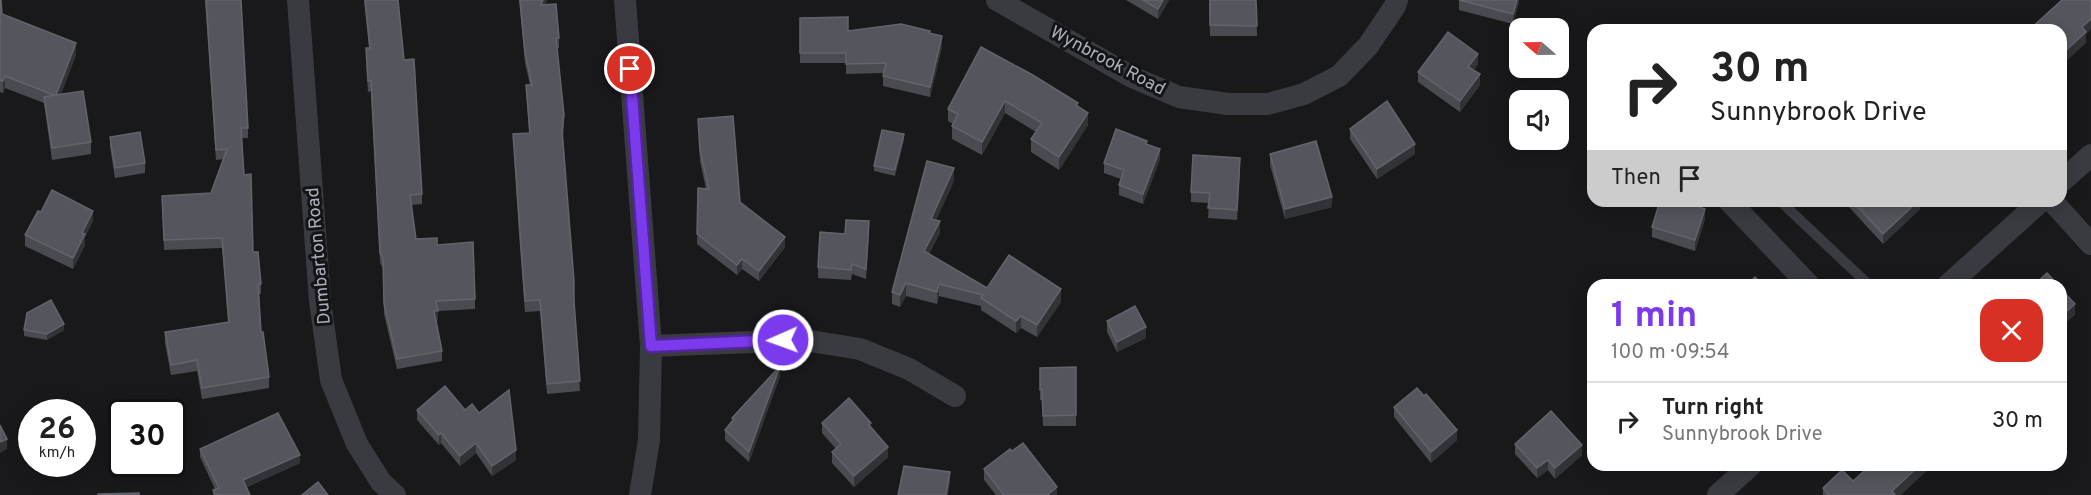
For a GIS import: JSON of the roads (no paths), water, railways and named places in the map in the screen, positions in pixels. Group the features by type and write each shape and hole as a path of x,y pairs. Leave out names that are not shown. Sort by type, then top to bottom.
{"street":[{"name":"Dumbarton Road","path":"298,0 320,301 331,380 357,444 381,482 395,495"},
{"path":"624,0 651,346 650,440 640,495"},
{"name":"Wynbrook Road","path":"997,0 1132,77 1179,97 1228,104 1268,104 1304,94 1339,76 1368,46 1397,0"},
{"path":"2067,177 2091,155"},
{"path":"1734,207 1803,279"},
{"path":"1955,279 2034,207"},
{"path":"2057,207 2091,244"},
{"path":"651,346 804,340 860,349 909,369 955,396"},
{"path":"1718,495 1744,471"}],"lane":[{"path":"1786,207 1863,279"}]}
